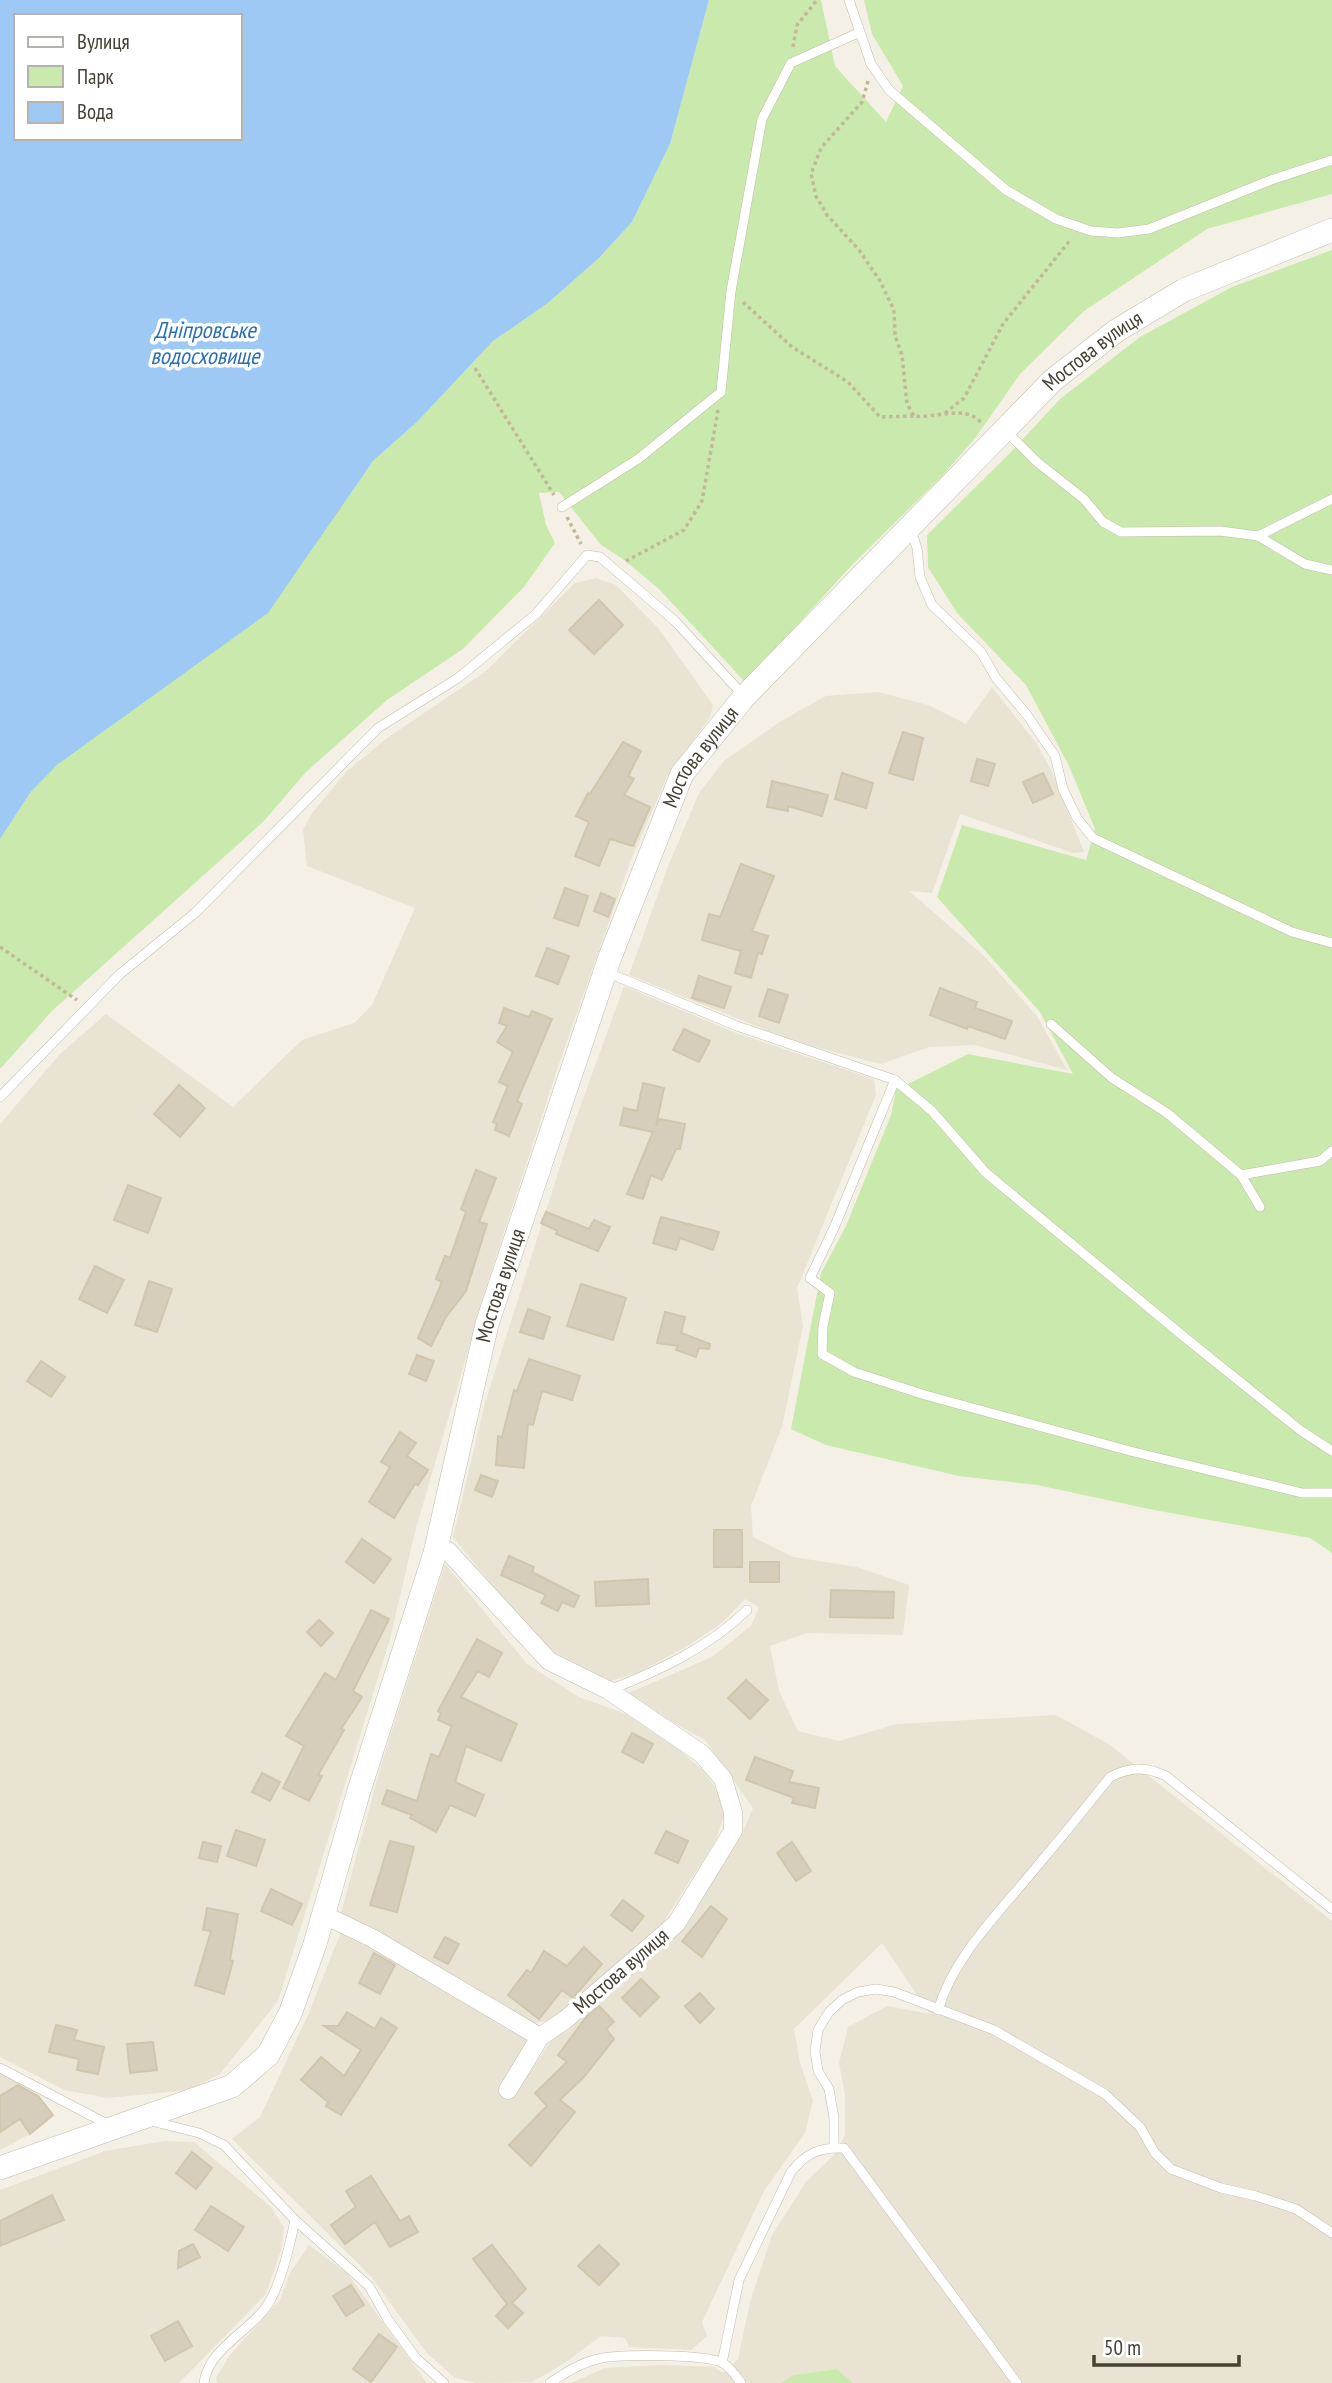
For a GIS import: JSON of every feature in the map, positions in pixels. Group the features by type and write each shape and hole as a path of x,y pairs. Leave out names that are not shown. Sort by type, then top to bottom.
{"street":[{"name":"Мостова вулиця","path":"0,2168 232,2086 268,2055 289,2014 324,1915 358,1794 437,1547 487,1324 605,972 682,774 744,696 1053,380 1116,331 1184,290 1332,230"},
{"name":"Мостова вулиця","path":"437,1547 448,1551 549,1661 608,1690 714,1765 733,1812 733,1831 676,1924 565,2020 540,2037 508,2090"},
{"path":"324,1915 372,1938 540,2037"}],"lane":[{"path":"849,0 858,33 871,64 889,90 1006,190 1056,219 1091,232 1118,233 1149,229 1270,180 1332,160"},
{"path":"562,507 638,459 722,391 731,291 762,119 791,63 858,33"},
{"path":"999,435 1084,499 1103,522 1121,532 1220,531 1258,536 1305,564 1332,570"},
{"path":"1258,536 1332,499"},
{"path":"910,526 917,548 920,577 932,605 981,652 996,678 1027,715 1055,756 1063,789 1077,818 1093,838 1292,932 1332,943"},
{"path":"0,1097 120,974 195,913 378,728 458,678 536,614 587,555 600,557 676,621 744,696"},
{"path":"605,972 737,1026 895,1080 932,1111 986,1173 1219,1365 1300,1430 1332,1451"},
{"path":"1051,1024 1112,1078 1167,1113 1241,1175 1260,1207"},
{"path":"895,1080 834,1228 810,1278 830,1293 823,1326 822,1354 855,1372 1012,1419 1302,1493 1332,1493"},
{"path":"1241,1175 1320,1161 1332,1151"},
{"path":"608,1690 642,1678 695,1649 727,1629 747,1610"},
{"path":"938,2010 944,1989 958,1964 1110,1777 1123,1770 1138,1768 1166,1776 1332,1909"},
{"path":"834,2147 834,2118 829,2089 818,2071 815,2051 818,2030 829,2012 850,1996 876,1989 894,1992 994,2030 1105,2094 1140,2127 1155,2153 1171,2169 1221,2188 1296,2209 1332,2233"},
{"path":"0,2068 114,2128"},
{"path":"139,2119 199,2133 224,2145 295,2220 369,2286 388,2320 416,2358 444,2383"},
{"path":"722,2363 739,2280 762,2228 801,2160 814,2151 834,2147 844,2148 863,2172 924,2260 1017,2383"},
{"path":"204,2383 205,2373 271,2300 295,2220"},
{"path":"550,2383 575,2367 597,2359 622,2356 710,2358 722,2363 741,2383"}],"path":[{"path":"791,63 797,25 817,0"},
{"path":"871,64 862,102 821,148 811,174 816,196 827,215 859,250 880,281 894,310 895,336 902,355 907,404 914,416"},
{"path":"944,414 964,398 1003,324 1080,227"},
{"path":"731,291 792,347 848,382 880,417 959,412 979,419 999,435"},
{"path":"475,368 562,507 587,555"},
{"path":"612,567 684,530 702,501 722,391"},
{"path":"0,947 87,1007"}],"shaded area":[{"path":"596,578 616,585 659,629 713,705 710,717 667,777 632,857 559,1064 493,1266 416,1528 390,1639 278,2001 220,2074 189,2090 108,2098 64,2090 0,2057 0,1124 60,1054 106,1014 233,1107 302,1040 354,1023 372,1005 415,908 307,866 303,830 312,813 347,771 387,738 485,672 575,583"},
{"path":"992,687 1037,744 1054,776 1084,852 1073,853 960,814 932,893 909,891 985,957 1037,1016 1067,1070 975,1045 929,1047 881,1064 793,1041 629,975 667,869 699,793 724,761 781,721 826,696 878,692 928,705 966,724"},
{"path":"624,986 736,1033 874,1079 876,1095 797,1288 803,1326 782,1427 751,1506 753,1537 793,1557 857,1567 909,1585 903,1635 807,1633 770,1646 779,1691 798,1731 839,1741 897,1724 1056,1715 1110,1745 1332,1921 1332,2383 853,2383 837,2369 795,2375 781,2383 571,2383 605,2368 660,2365 714,2367 723,2373 738,2359 750,2302 772,2235 806,2182 835,2154 845,2135 845,2095 839,2063 848,2027 887,2006 930,2014 882,1943 794,2029 800,2063 813,2101 805,2133 764,2191 702,2322 707,2336 691,2350 629,2347 625,2338 601,2336 563,2364 532,2382 476,2383 455,2378 426,2352 370,2275 232,2139 260,2117 308,2015 341,1932 372,1944 527,2036 529,2045 501,2090 512,2099 552,2039 587,2015 664,1946 742,1834 753,1808 705,1740 624,1695 712,1657 751,1626 759,1607 745,1599 722,1623 689,1645 638,1673 611,1681 550,1650 517,1616 453,1537 485,1403 571,1132"},
{"path":"445,1564 527,1664 579,1697 626,1714 678,1749 705,1772 722,1799 725,1812 716,1840 663,1923 575,2003 547,2021 534,2023 341,1913 382,1762"},
{"path":"0,2073 21,2083 4,2094 30,2134 0,2150"},
{"path":"165,2141 194,2142 272,2208 284,2228 281,2250 266,2294 179,2383 0,2383 0,2190 105,2151"},
{"path":"309,2245 347,2273 427,2383 217,2383 216,2378 230,2355 280,2300 290,2273"}],"green space":[{"path":"709,0 821,0 835,66 886,122 903,86 872,34 864,0 1332,0 1332,194 1207,229 1084,311 1020,374 976,437 943,475 851,566 745,682 659,589 623,559 601,545 559,492 539,493 546,525 555,543 524,587 463,649 387,700 306,772 264,821 52,1011 0,1069 0,839 30,793 58,764 340,508 373,461 418,421 493,341 548,303 599,258 632,222 670,144"},
{"path":"1332,250 1332,1553 1310,1538 1154,1510 1037,1485 959,1476 826,1445 791,1429 821,1273 846,1226 891,1115 896,1090 968,1054 1073,1074 1040,1012 937,897 962,825 1086,860 1095,829 1069,766 1026,685 957,613 928,567 927,535 1060,399 1140,337 1232,287"},
{"path":"837,2369 853,2383 781,2383 794,2375"}],"water":[{"name":"Дніпровське водосховище","path":"0,0 709,0 670,144 632,222 599,258 548,303 493,341 418,421 373,461 268,613 58,764 30,793 0,839"}],"building":[{"path":"599,600 623,625 594,654 569,630"},
{"path":"903,732 923,738 913,780 889,773"},
{"path":"623,742 641,751 628,776 634,779 624,795 650,807 633,846 610,839 599,866 575,856 589,822 576,816 588,793 590,794"},
{"path":"977,759 995,764 988,786 971,781"},
{"path":"842,773 873,783 866,808 835,799"},
{"path":"1043,773 1053,794 1033,803 1023,782"},
{"path":"772,781 828,795 822,816 788,806 788,811 767,807"},
{"path":"741,864 774,876 752,931 768,936 762,954 758,953 751,978 735,973 741,951 702,940 709,914 720,917"},
{"path":"565,888 588,896 578,926 554,918"},
{"path":"601,893 615,899 608,917 594,911"},
{"path":"547,948 569,956 558,984 536,976"},
{"path":"699,976 731,987 724,1008 692,998"},
{"path":"940,988 977,1002 975,1008 1012,1021 1005,1039 930,1015"},
{"path":"768,989 788,995 779,1023 759,1016"},
{"path":"504,1008 529,1017 532,1011 552,1019 517,1101 522,1104 509,1136 495,1130 497,1124 493,1122 508,1086 499,1082 513,1052 497,1042 507,1026 499,1023"},
{"path":"684,1029 710,1041 699,1062 673,1050"},
{"path":"643,1083 664,1088 656,1126 659,1119 685,1124 680,1149 676,1149 662,1180 651,1175 643,1199 627,1194 653,1132 620,1125 624,1108 637,1111"},
{"path":"179,1085 205,1108 180,1137 154,1114"},
{"path":"476,1170 496,1178 479,1222 487,1224 466,1291 446,1317 431,1346 418,1338 442,1282 436,1279 445,1256 450,1258 466,1212 461,1209"},
{"path":"128,1185 161,1198 148,1233 114,1220"},
{"path":"546,1212 589,1229 594,1220 610,1227 598,1251 556,1234 558,1231 541,1223"},
{"path":"661,1217 719,1232 713,1250 680,1238 676,1250 653,1243"},
{"path":"95,1266 124,1280 107,1313 79,1299"},
{"path":"149,1281 172,1289 157,1332 135,1325"},
{"path":"581,1284 626,1298 613,1340 567,1326"},
{"path":"528,1309 550,1317 543,1339 520,1332"},
{"path":"665,1312 685,1317 681,1333 710,1344 709,1349 699,1348 696,1357 676,1350 678,1346 657,1343"},
{"path":"417,1355 434,1361 426,1381 409,1374"},
{"path":"529,1359 580,1376 572,1400 542,1391 533,1425 528,1424 524,1468 496,1465 498,1436 502,1437 514,1390 517,1391"},
{"path":"41,1361 65,1377 51,1397 27,1381"},
{"path":"400,1432 416,1443 407,1456 428,1470 418,1485 415,1484 394,1518 369,1502 390,1467 381,1462"},
{"path":"481,1475 498,1481 492,1497 475,1490"},
{"path":"714,1530 742,1530 742,1567 714,1567"},
{"path":"362,1539 391,1559 374,1583 346,1562"},
{"path":"509,1556 534,1567 532,1572 579,1596 574,1607 562,1602 558,1611 541,1603 546,1595 501,1575"},
{"path":"750,1562 779,1562 779,1582 750,1582"},
{"path":"648,1579 649,1604 596,1606 595,1582"},
{"path":"831,1590 894,1592 893,1618 830,1617"},
{"path":"371,1610 389,1619 353,1691 362,1697 341,1729 344,1730 318,1775 322,1776 309,1801 283,1788 304,1746 286,1736 325,1673 336,1680"},
{"path":"319,1620 333,1633 321,1646 307,1632"},
{"path":"477,1639 502,1653 489,1677 478,1671 461,1697 517,1724 501,1761 466,1746 455,1782 484,1795 475,1816 450,1805 436,1832 410,1818 412,1815 382,1804 387,1790 417,1801 431,1754 439,1757 452,1726 438,1720 441,1713 438,1711"},
{"path":"746,1680 768,1700 750,1719 728,1698"},
{"path":"632,1733 653,1744 643,1763 622,1752"},
{"path":"755,1757 793,1771 789,1782 819,1788 815,1808 792,1803 794,1798 746,1780"},
{"path":"262,1773 280,1782 270,1801 252,1792"},
{"path":"236,1830 265,1840 256,1866 227,1856"},
{"path":"666,1831 688,1841 678,1863 655,1853"},
{"path":"390,1841 414,1847 397,1912 370,1905"},
{"path":"203,1842 221,1846 217,1862 199,1858"},
{"path":"792,1842 811,1871 796,1881 777,1853"},
{"path":"271,1889 302,1904 292,1925 261,1911"},
{"path":"623,1900 644,1916 632,1931 611,1915"},
{"path":"711,1906 727,1919 702,1957 682,1941"},
{"path":"207,1908 238,1914 230,1960 233,1961 224,1994 195,1985 211,1931 203,1930"},
{"path":"445,1937 459,1944 448,1964 434,1957"},
{"path":"584,1947 602,1964 573,1998 562,1990 539,2019 508,1995 527,1970 531,1973 544,1951 567,1966"},
{"path":"374,1953 395,1965 380,1994 359,1983"},
{"path":"641,1979 659,1997 640,2016 622,1998"},
{"path":"700,1993 714,2009 700,2023 685,2006"},
{"path":"599,2006 614,2022 606,2029 614,2039 583,2078 560,2100 575,2112 531,2166 509,2145 547,2106 535,2093 567,2062 558,2055 587,2016"},
{"path":"347,2012 375,2029 381,2018 397,2028 341,2115 326,2106 328,2102 301,2080 321,2057 344,2076 361,2050 324,2026 338,2026"},
{"path":"56,2025 77,2030 74,2040 104,2047 98,2074 77,2070 79,2059 49,2052"},
{"path":"153,2042 157,2070 130,2073 127,2044"},
{"path":"18,2085 38,2096 53,2115 30,2134 20,2119 0,2132 0,2096"},
{"path":"192,2152 212,2168 196,2189 176,2173"},
{"path":"371,2176 400,2221 409,2216 418,2232 390,2247 375,2222 345,2244 331,2225 356,2207 346,2191"},
{"path":"52,2195 64,2220 0,2246 0,2221"},
{"path":"211,2206 244,2227 228,2251 195,2230"},
{"path":"193,2244 200,2257 178,2268 179,2251"},
{"path":"492,2245 526,2289 512,2303 523,2313 508,2328 496,2316 507,2304 473,2259"},
{"path":"599,2245 619,2264 599,2285 578,2266"},
{"path":"351,2285 364,2305 346,2316 333,2296"},
{"path":"178,2321 192,2346 165,2361 151,2336"},
{"path":"379,2334 397,2347 371,2382 353,2369"}]}
